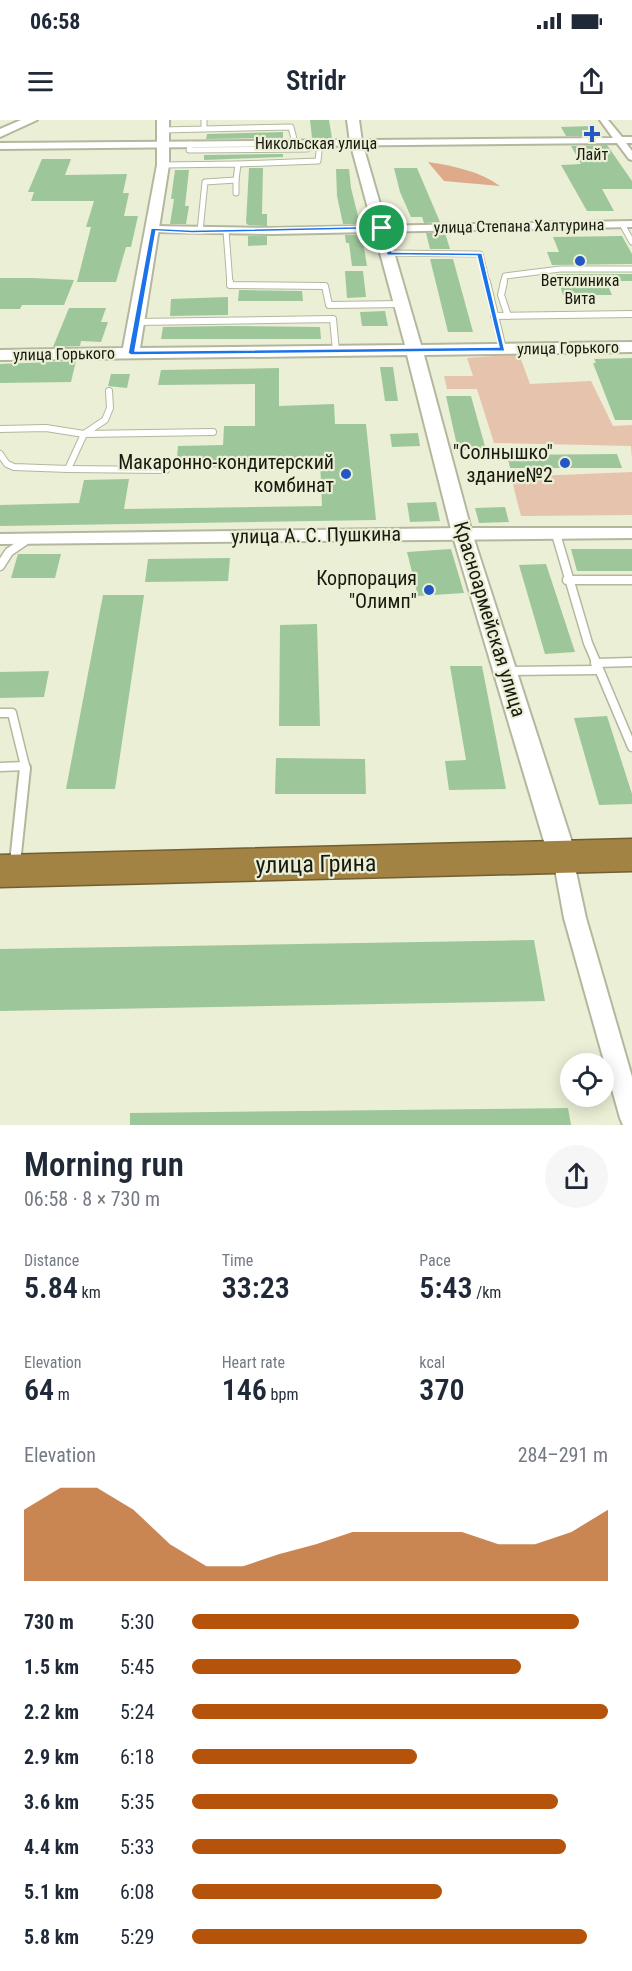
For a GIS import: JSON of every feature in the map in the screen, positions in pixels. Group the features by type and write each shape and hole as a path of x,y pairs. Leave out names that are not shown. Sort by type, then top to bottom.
{"highway":[{"name":"улица Грина","path":"7,871 632,855"}],"main road":[{"path":"2,131 31,120"},
{"name":"Красноармейская улица","path":"352,120 356,142 416,351 462,533 563,858"},
{"path":"131,353 163,165 163,132"},
{"name":"улица Горького","path":"0,355 632,347"}],"street":[{"path":"604,120 632,156"},
{"name":"Никольская улица","path":"0,146 163,132 191,144 632,140"},
{"name":"улица Степана Халтурина","path":"153,229 226,231 627,224"},
{"name":"улица А. С. Пушкина","path":"0,539 462,533 632,534"},
{"name":"Красноармейская улица","path":"563,858 575,918 632,1118"}],"lane":[{"path":"204,120 204,129"},
{"path":"163,132 291,127 295,143"},
{"path":"191,144 189,150 307,149 320,142"},
{"path":"163,165 318,161 320,142"},
{"path":"236,193 238,164"},
{"path":"200,231 205,182 203,165"},
{"path":"205,182 236,180"},
{"path":"627,224 632,242"},
{"path":"226,231 230,285 325,286 329,305 403,304"},
{"path":"389,254 480,254 503,349"},
{"path":"508,316 501,295 506,276 560,269 632,269"},
{"path":"494,316 632,314"},
{"path":"137,322 333,319 336,351"},
{"path":"68,468 84,434 105,420 110,408 110,391"},
{"path":"0,429 46,428 84,434 213,432"},
{"path":"0,454 7,464 14,467 166,470"},
{"path":"556,534 567,580 596,667 632,747"},
{"path":"0,566 9,552 28,539"},
{"path":"567,580 632,579"},
{"path":"505,671 596,667 632,662"},
{"path":"0,713 12,713 25,766 7,871"},
{"path":"0,767 25,766"}],"shaded area":[{"path":"428,162 484,176 500,186 444,181"},
{"path":"519,354 530,384 591,381 613,426 632,425 632,459 631,446 494,443 477,389 447,389 444,376 473,376 467,358"},
{"path":"632,472 632,515 521,516 511,477"}],"building":[{"path":"310,120 329,120 332,138 312,138"},
{"path":"591,126 597,136 566,136 561,127"},
{"path":"283,132 283,138 206,139 207,134"},
{"path":"607,145 632,181 632,189 602,189 614,211 587,211 561,165 581,164 571,146"},
{"path":"283,154 283,157 204,160 204,155"},
{"path":"42,159 71,159 65,175 127,174 123,193 129,193 124,216 138,216 131,247 126,247 116,282 77,282 91,227 86,227 94,201 31,201 34,192 28,192"},
{"path":"249,168 263,168 262,214 267,214 267,226 246,223"},
{"path":"394,168 417,168 440,222 424,223 422,217 411,217 400,192"},
{"path":"336,169 349,169 360,224 343,224 337,196"},
{"path":"175,170 189,170 185,206 189,206 186,224 170,224"},
{"path":"426,233 445,233 450,249 430,249"},
{"path":"345,235 362,235 367,266 352,266 349,243 346,243"},
{"path":"248,236 267,236 267,245 248,246"},
{"path":"622,236 632,254 632,264 552,265 547,252 559,252 553,237"},
{"path":"430,259 453,259 473,332 448,332"},
{"path":"345,271 363,271 366,297 347,298"},
{"path":"556,274 632,274 632,281 606,281 612,295 563,295"},
{"path":"0,278 74,280 64,305 22,305 20,309 0,309"},
{"path":"239,290 302,291 303,301 238,301"},
{"path":"228,297 228,315 170,316 171,299"},
{"path":"69,308 106,308 101,322 108,322 101,342 81,341 80,346 53,347"},
{"path":"385,311 388,326 362,326 360,312"},
{"path":"163,327 320,327 321,339 161,339"},
{"path":"632,358 632,420 615,420 593,363 596,363 594,359"},
{"path":"76,361 71,382 0,383 0,364"},
{"path":"380,367 393,367 398,401 385,401"},
{"name":"Макаронно-кондитерский комбинат","path":"279,368 279,406 334,404 335,424 366,424 376,520 0,526 0,505 79,503 84,480 129,479 124,509 322,506 320,461 231,463 231,467 176,468 178,446 223,445 224,426 255,426 255,384 158,385 161,370"},
{"path":"111,374 130,374 127,388 108,386"},
{"path":"446,396 471,396 486,450 458,450"},
{"path":"418,433 420,446 392,447 390,434"},
{"name":"\"Солнышко\" здание№2","path":"617,454 622,468 510,468 507,455"},
{"path":"436,502 440,521 410,522 407,503"},
{"path":"505,507 509,522 479,523 475,508"},
{"path":"451,549 464,593 418,596 407,552"},
{"path":"571,549 632,549 632,571 577,571"},
{"path":"18,554 61,554 55,578 11,578"},
{"path":"230,558 228,581 145,582 148,559"},
{"path":"546,564 575,652 545,654 519,565"},
{"path":"103,595 144,595 115,789 66,789"},
{"path":"317,624 320,726 279,726 280,625"},
{"path":"450,666 482,666 506,789 449,790 445,761 466,760"},
{"path":"49,671 44,697 0,698 0,672"},
{"path":"607,716 632,794 632,804 599,805 574,718"},
{"path":"276,758 365,759 366,794 275,794"},
{"path":"534,940 545,1001 0,1011 0,949"},
{"path":"568,1108 571,1125 130,1125 130,1113"}],"place":[{"name":"Лайт","path":"592,134"},
{"name":"Ветклиника Вита","path":"580,261"},
{"name":"\"Солнышко\" здание№2","path":"565,463"},
{"name":"Макаронно-кондитерский комбинат","path":"346,474"},
{"name":"Корпорация \"Олимп\"","path":"429,590"}],"route":[{"path":"382,228 389,254 480,254 503,349 131,353 153,229 272,231 382,228"}]}
